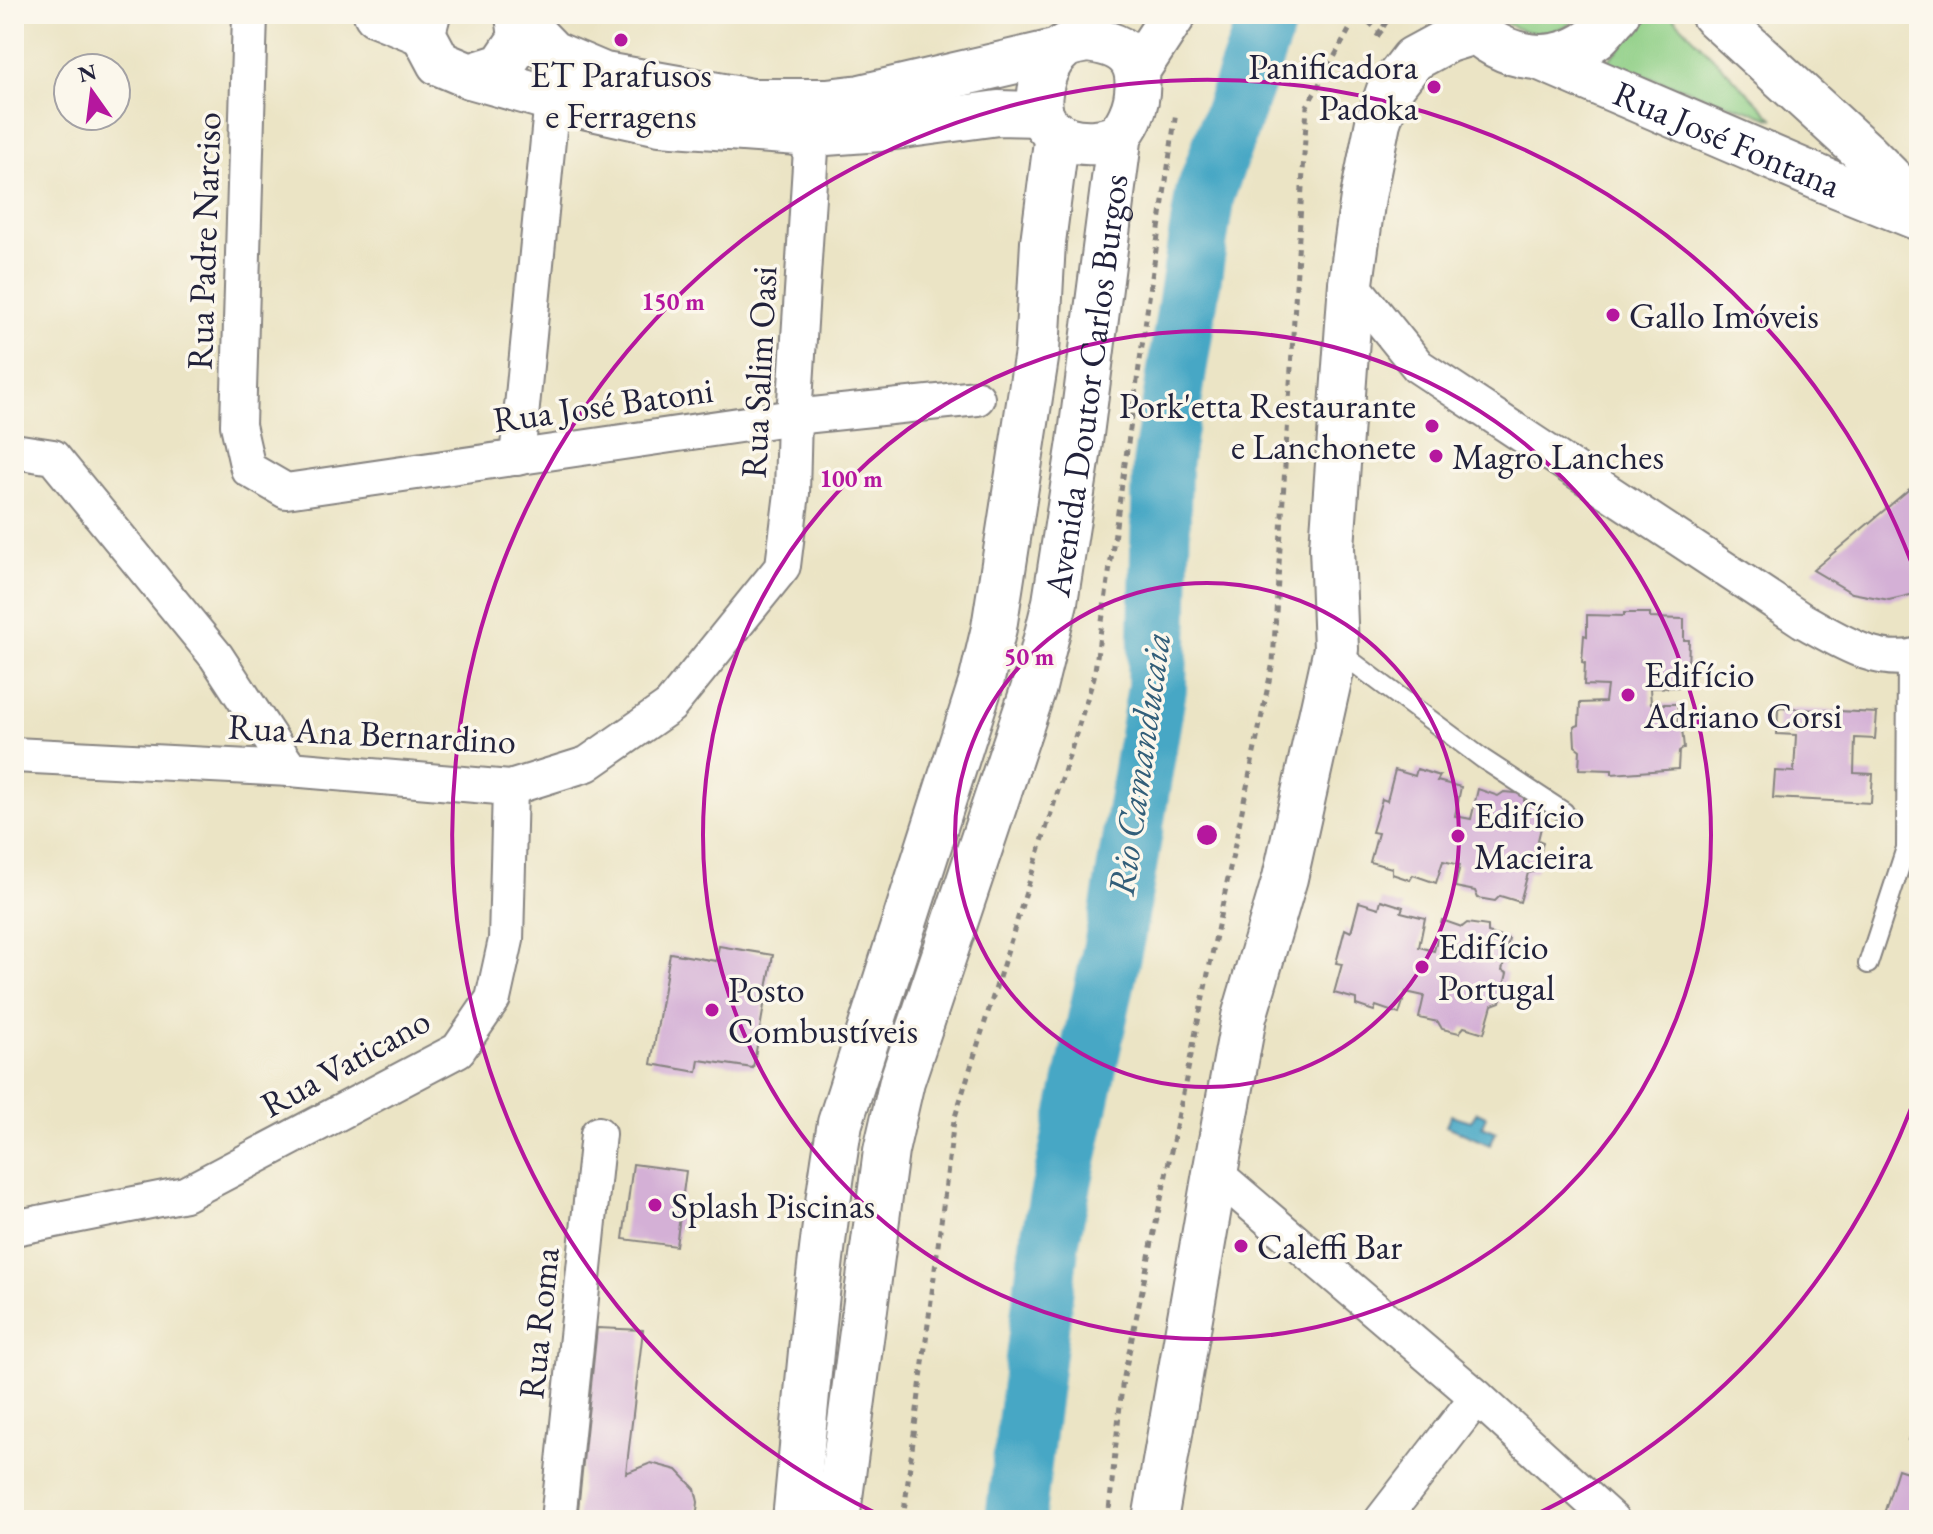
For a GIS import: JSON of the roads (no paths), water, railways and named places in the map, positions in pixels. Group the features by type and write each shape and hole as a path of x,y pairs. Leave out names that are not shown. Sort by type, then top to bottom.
{"street":[{"name":"Rua Padre Narciso","path":"248,469 238,425 250,14"},
{"path":"376,14 426,23 439,63 470,76 552,99 660,123 812,134 880,129 998,113 1049,124 1073,141 1091,142 1108,140 1120,133 1135,106 1138,69 1174,14"},
{"path":"1538,57 1569,52 1595,37 1617,14"},
{"name":"Rua José Fontana","path":"1713,14 1865,153 1919,207"},
{"path":"470,76 502,66 521,38 518,16"},
{"path":"518,16 552,53 604,75 751,101 827,101 861,97 1071,36 1104,42 1119,49 1138,69"},
{"path":"1155,1520 1244,1017 1285,878 1336,649 1332,547 1351,283 1378,122 1389,90 1413,59 1448,40 1467,23"},
{"name":"Rua José Fontana","path":"1467,23 1496,47 1516,55 1538,57 1919,218"},
{"path":"1049,124 1044,78 1071,36"},
{"path":"517,458 552,99"},
{"name":"Avenida Doutor Carlos Burgos","path":"795,1520 815,1311 840,1123 981,683 994,628 1037,352 1049,124"},
{"name":"Avenida Doutor Carlos Burgos","path":"837,1520 886,1151 902,1081 1034,687 1055,602 1080,442 1120,133"},
{"name":"Rua Salim Oasi","path":"783,566 792,493 812,134"},
{"path":"1351,283 1418,366 1493,417 1802,620 1861,652 1913,657"},
{"name":"Rua José Batoni","path":"248,469 286,491 794,417 977,398"},
{"path":"14,451 53,457 216,656 290,769"},
{"name":"Rua Ana Bernardino","path":"14,755 290,769 510,788 587,764 670,706 783,566"},
{"name":"Rua Vaticano","path":"14,1228 185,1194 458,1050 493,999 506,940 510,788"},
{"name":"Rua Roma","path":"558,1520 598,1134"},
{"path":"1215,1173 1477,1397 1612,1520"},
{"path":"1382,1520 1477,1397"}],"lane":[{"path":"1336,649 1483,759 1564,812"},
{"path":"1868,964 1906,848 1913,657"}],"water":[{"path":"1477,1112 1486,1116 1482,1126 1496,1132 1490,1145 1446,1126 1451,1115 1471,1121"}],"waterway":[{"name":"Rio Camanducaia","path":"1015,1520 1050,1239 1116,932 1157,688 1162,465 1205,194 1269,14"}],"place":[{"name":"ET Parafusos e Ferragens","path":"621,40"},
{"name":"Panificadora Padoka","path":"1434,87"},
{"name":"Gallo Imóveis","path":"1613,315"},
{"name":"Pork'etta Restaurante e Lanchonete","path":"1432,426"},
{"name":"Magro Lanches","path":"1436,456"},
{"name":"Edifício Adriano Corsi","path":"1628,695"},
{"name":"Edifício Macieira","path":"1458,836"},
{"name":"Edifício Portugal","path":"1422,967"},
{"name":"Posto Combustíveis","path":"712,1010"},
{"name":"Splash Piscinas","path":"655,1205"},
{"name":"Caleffi Bar","path":"1241,1246"}]}
